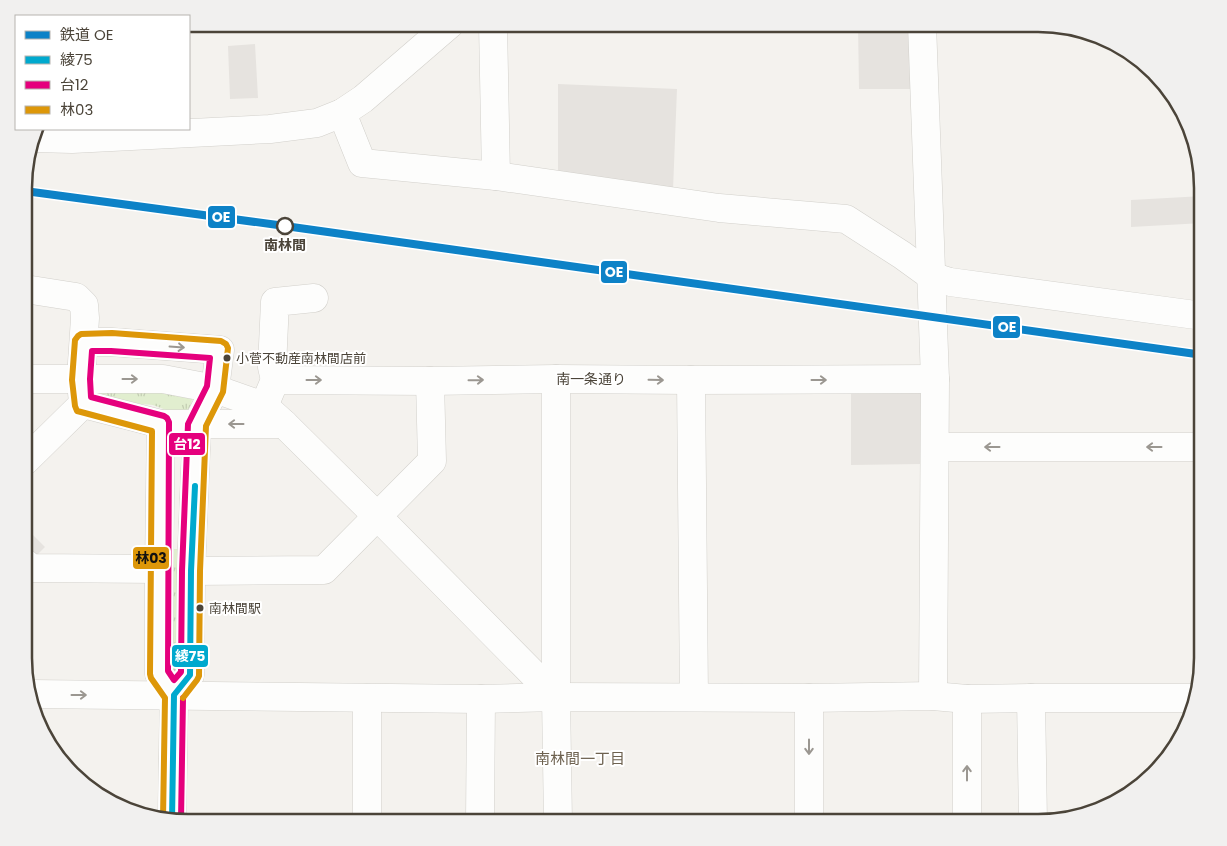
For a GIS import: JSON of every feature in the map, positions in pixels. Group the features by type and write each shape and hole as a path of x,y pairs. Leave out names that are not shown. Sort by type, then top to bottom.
{"street":[{"path":"41,137 72,134 270,129 317,123 342,113 363,99 440,32"},
{"path":"493,32 496,176"},
{"path":"922,33 935,379 933,696"},
{"path":"342,113 362,163 496,176 719,208 846,219 931,276 950,282 1194,315"},
{"path":"32,290 76,297 84,306 85,318 82,392 33,452"},
{"path":"264,406 275,380 272,367 275,302 314,298"},
{"path":"84,342 111,342 220,350 215,389 197,424 191,571 190,675 174,695"},
{"path":"82,392 163,379 215,389 264,406 377,516 556,697"},
{"path":"556,379 558,813"},
{"name":"南一条通り","path":"275,380 935,379"},
{"path":"32,380 82,392 161,424 284,424"},
{"path":"191,571 324,570 432,460 430,380"},
{"path":"691,380 694,697"},
{"path":"161,424 159,674 174,695 172,812"},
{"path":"935,447 1194,447"},
{"path":"33,568 159,569"},
{"path":"37,694 481,699 556,697 809,698 933,696 967,699 1188,698"},
{"path":"367,698 367,813"},
{"path":"809,698 809,814"},
{"path":"1031,698 1033,814"},
{"path":"480,813 481,699"},
{"path":"967,699 967,814"}],"green space":[{"path":"101,392 188,393 192,399 191,407 183,413 174,413 153,405 118,402 101,397"},
{"path":"167,549 183,549 179,676 166,667"}],"shaded area":[{"path":"858,33 908,33 911,89 859,89"},
{"path":"255,44 258,98 230,99 228,46"},
{"path":"558,84 677,89 673,190 558,174"},
{"path":"1194,196 1194,224 1131,227 1131,200"},
{"path":"851,391 921,392 921,464 851,465"},
{"path":"33,535 45,547 33,559"}],"rail line":[{"name":"OE","path":"32,192 1194,354"}],"transit line":[{"name":"林03","path":"163,811 165,698 150,674 152,431 77,411 72,380 75,340 81,334 112,333 221,341 228,348 223,392 206,426 200,571 199,676 183,698"},
{"name":"台12","path":"92,351 210,358 207,386 188,424 182,571 181,672 174,680 168,671 169,422 164,416 91,397 92,351"},
{"name":"綾75","path":"172,812 174,695 190,675 191,571 195,486"},
{"name":"台12","path":"181,813 183,698"}],"place":[{"name":"南林間","path":"285,226"},
{"name":"小菅不動産南林間店前","path":"227,358"},
{"name":"南林間駅","path":"200,608"}],"district":[{"name":"南林間一丁目","path":"580,758"}]}
